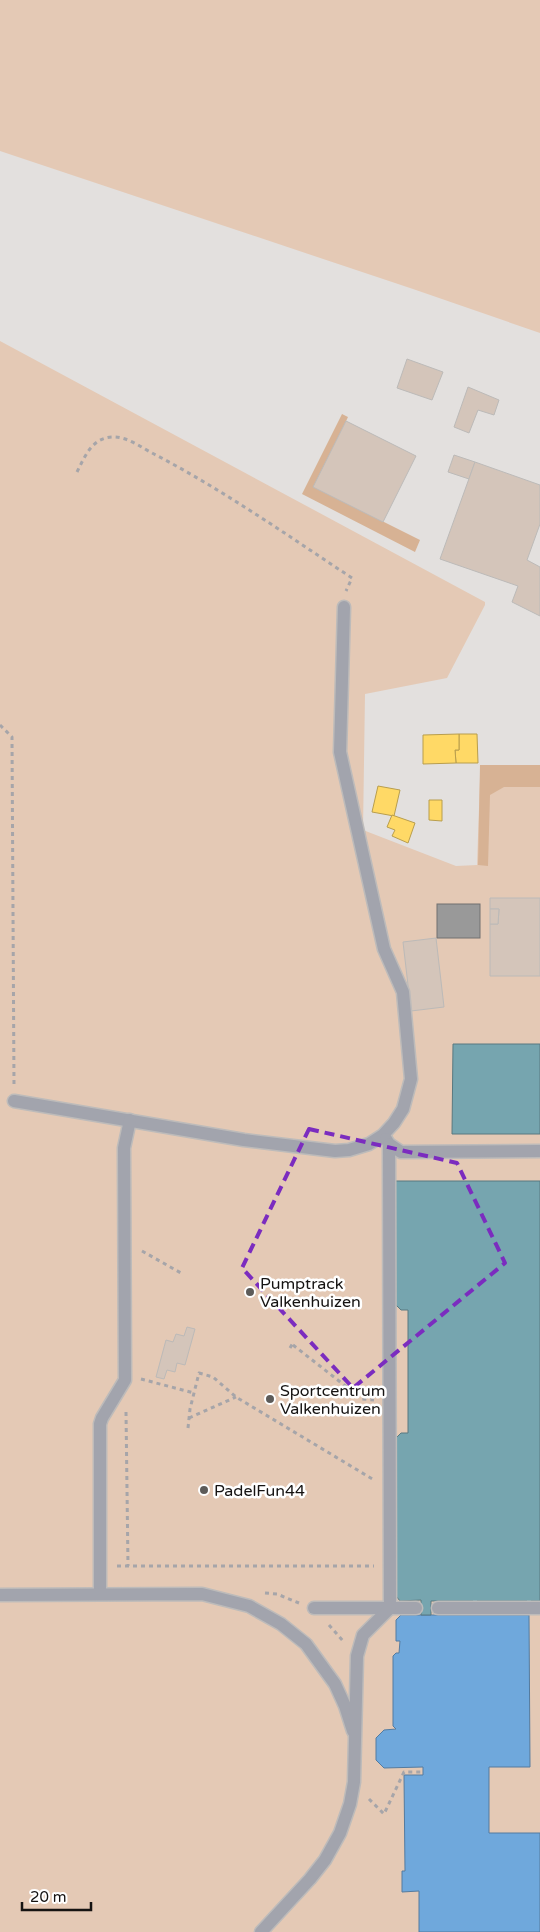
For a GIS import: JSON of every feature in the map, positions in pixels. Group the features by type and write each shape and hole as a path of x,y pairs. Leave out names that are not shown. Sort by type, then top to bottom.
{"lane":[{"path":"261,1932 325,1860 346,1818 354,1782 357,1656 363,1634 390,1608 386,1139 403,1109 411,1079 402,992 384,949 340,752 344,607"},
{"path":"14,1101 244,1140 335,1151 349,1150 386,1139"},
{"path":"100,1594 100,1424 125,1380 124,1148 130,1120"},
{"path":"386,1139 401,1152 540,1151"},
{"path":"0,1595 202,1594 248,1606 264,1613 293,1632 306,1644 335,1684 345,1706 354,1736"},
{"path":"314,1608 416,1608"},
{"path":"438,1608 540,1608"}],"path":[{"path":"77,472 88,450 96,442 111,437 126,440 200,478 352,578 348,586 344,607"},
{"path":"0,726 12,737 14,1101"},
{"path":"125,1241 181,1273"},
{"path":"293,1345 362,1399 389,1401"},
{"path":"188,1428 199,1373 213,1377 236,1396 371,1480 389,1481"},
{"path":"125,1380 140,1379 194,1393"},
{"path":"189,1418 236,1396"},
{"path":"126,1409 128,1566"},
{"path":"99,1566 390,1566"},
{"path":"314,1608 357,1656"},
{"path":"354,1782 380,1812 384,1814 404,1772 423,1772"}],"highlighted area":[{"path":"309,1129 457,1163 505,1263 353,1388 242,1268"}],"shaded area":[{"path":"0,0 540,0 540,333 0,151"},
{"name":"Sportcentrum Valkenhuizen","path":"0,341 485,602 447,678 365,694 363,830 456,866 477,865 480,779 540,778 540,1932 0,1932"},
{"path":"342,414 348,417 314,487 420,540 415,552 302,494"},
{"path":"480,765 540,765 540,787 504,787 490,795 488,866 478,865"}],"building: Homes":[{"path":"459,734 477,734 478,763 456,763 455,750 459,750"},
{"path":"459,734 459,750 455,750 456,763 423,764 423,735"},
{"path":"378,786 400,790 394,816 372,812"},
{"path":"429,800 442,800 442,821 429,820"},
{"path":"392,815 415,823 408,843 392,836 395,830 387,827"}],"building: Schools":[{"path":"401,1615 529,1615 530,1767 489,1767 489,1833 540,1833 540,1932 419,1932 419,1891 402,1892 402,1871 405,1871 404,1775 423,1775 423,1767 384,1768 376,1760 376,1738 384,1730 396,1729 393,1726 393,1656 399,1653 400,1641 396,1641 396,1620"}],"building: Public":[{"path":"453,1044 540,1044 540,1134 452,1134"},
{"path":"393,1181 540,1181 540,1601 531,1601 531,1604 527,1604 527,1601 477,1601 477,1604 473,1604 473,1601 431,1601 431,1615 421,1615 421,1600 400,1601 396,1596 395,1439 401,1433 408,1433 408,1310 401,1310 394,1303"}],"building: Industry":[{"path":"437,904 480,904 480,938 437,938"}],"building: Other":[{"path":"407,359 443,372 432,400 397,388"},
{"path":"468,387 499,400 494,415 478,410 469,433 454,427"},
{"path":"346,421 416,456 383,522 313,487"},
{"path":"454,455 475,462 469,479 448,472"},
{"path":"475,462 540,485 540,524 527,560 540,567 540,616 512,602 518,586 440,559"},
{"path":"490,898 540,898 540,976 490,976 490,924 498,924 499,909 490,909"},
{"path":"490,909 499,909 498,924 490,924"},
{"path":"436,938 444,1007 411,1011 403,942"},
{"path":"187,1327 195,1329 185,1365 177,1363 175,1372 167,1370 164,1379 156,1377 166,1340 173,1342 176,1334 184,1336"}],"place":[{"name":"Pumptrack Valkenhuizen","path":"250,1292"},
{"name":"Sportcentrum Valkenhuizen","path":"270,1399"},
{"name":"PadelFun44","path":"204,1490"}]}
